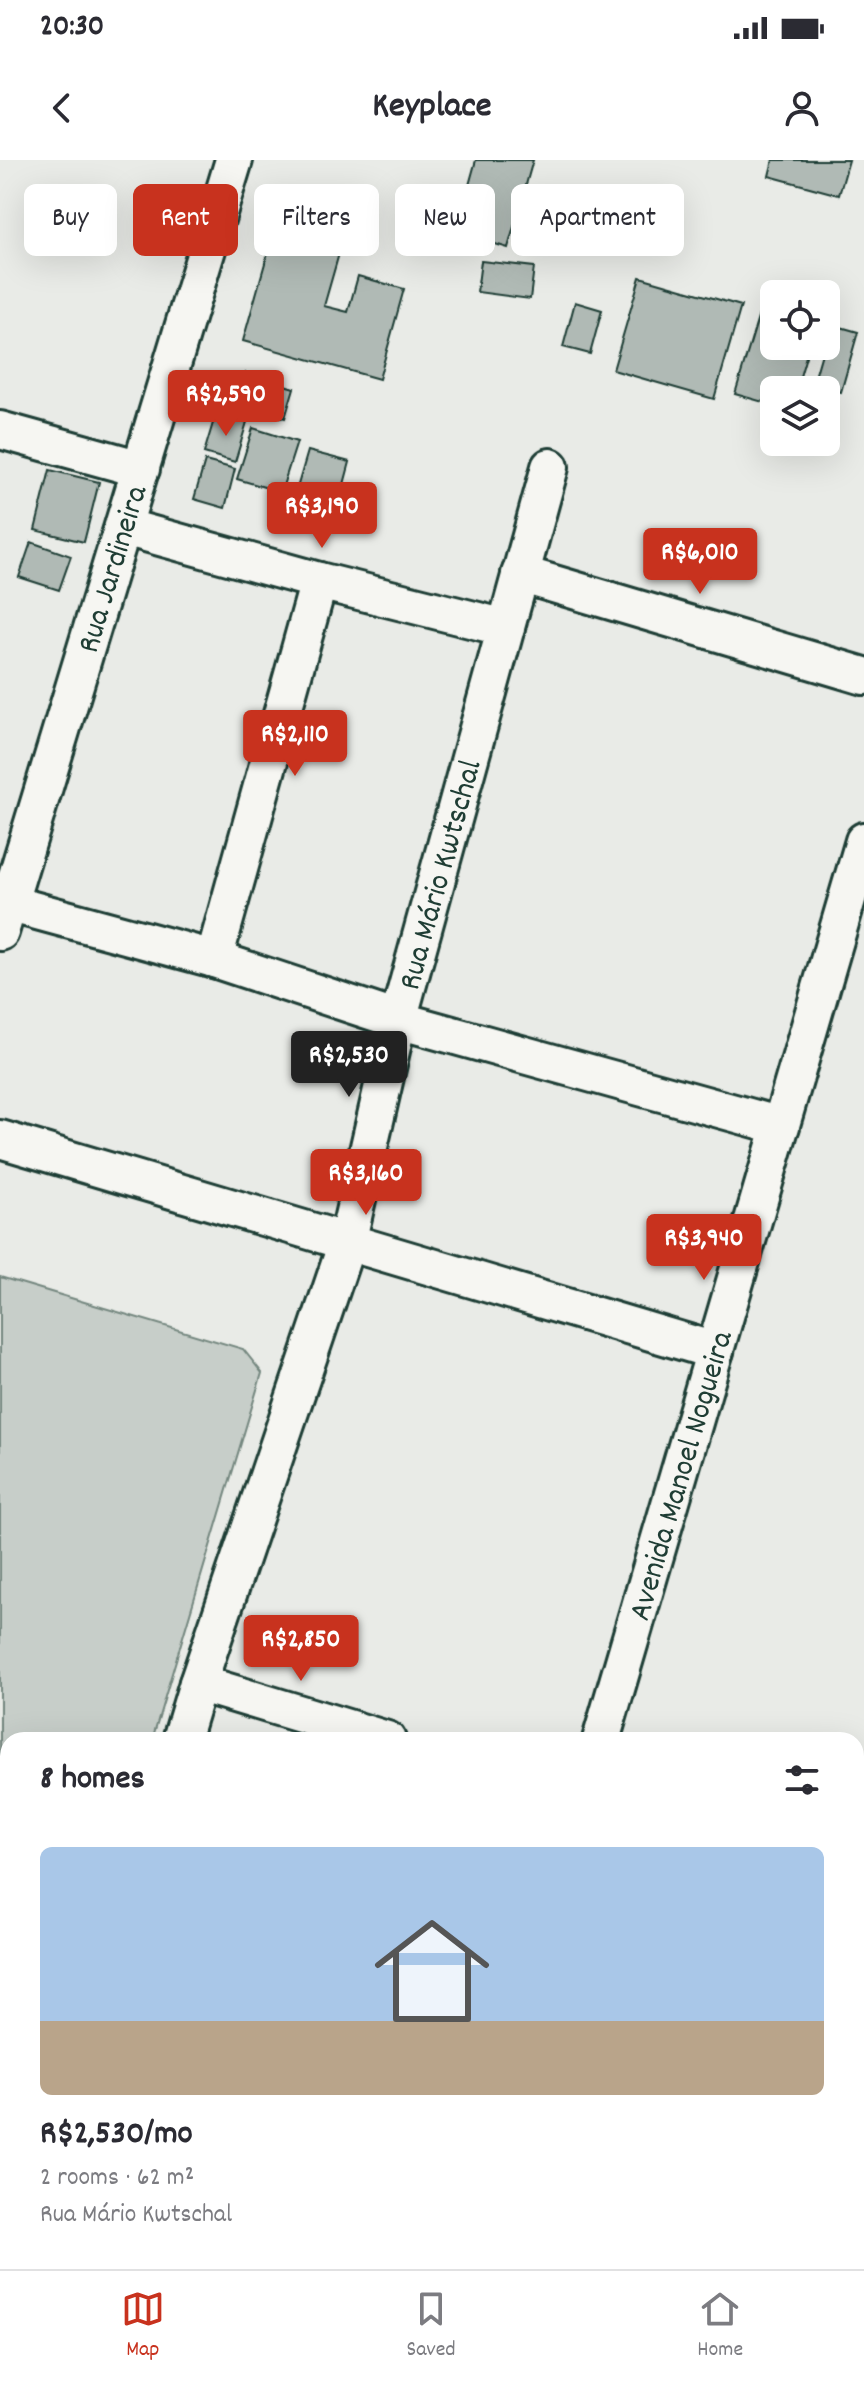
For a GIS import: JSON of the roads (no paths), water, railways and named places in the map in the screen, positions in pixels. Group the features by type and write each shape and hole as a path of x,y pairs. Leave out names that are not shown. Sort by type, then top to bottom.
{"street":[{"name":"Rua Jardineira","path":"3,913 124,527 234,160"},
{"path":"0,430 141,469"},
{"name":"Rua Mário Kwtschal","path":"183,1732 347,1243 398,1020 550,467"},
{"path":"124,527 506,628"},
{"path":"520,574 864,676"},
{"path":"214,959 319,581"},
{"name":"Avenida Manoel Nogueira","path":"603,1732 864,841"},
{"path":"3,913 214,959 398,1020 781,1126"},
{"path":"0,1139 715,1351"},
{"path":"198,1683 360,1732"}]}
